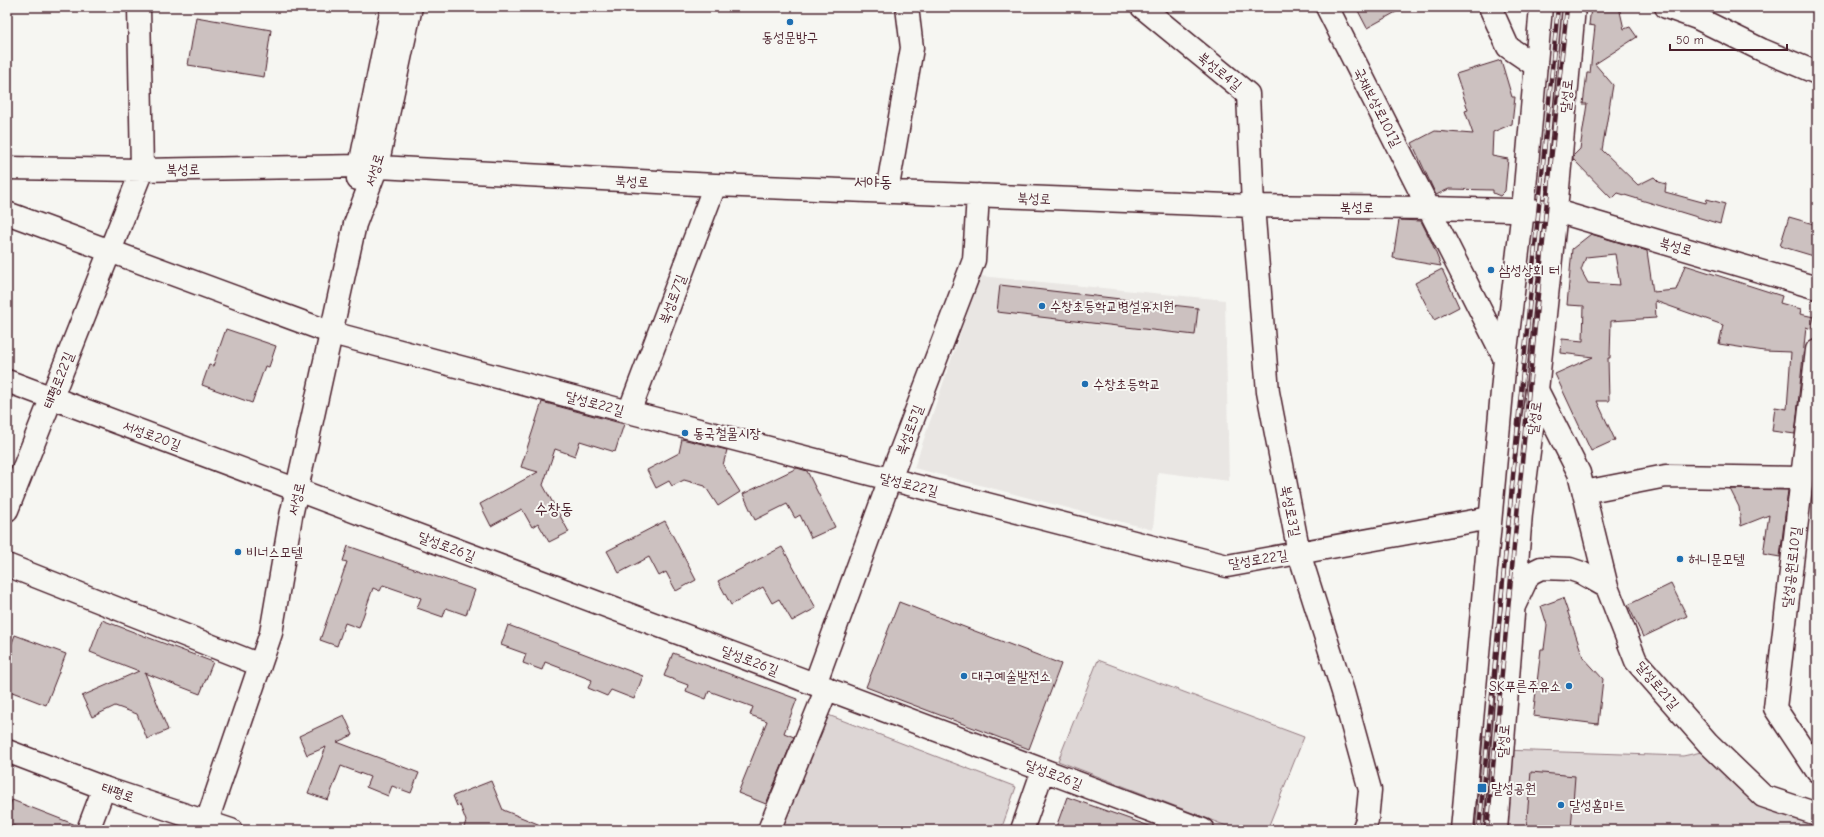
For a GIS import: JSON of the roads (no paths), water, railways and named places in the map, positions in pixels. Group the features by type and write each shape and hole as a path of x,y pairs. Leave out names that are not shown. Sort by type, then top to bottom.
{"street":[{"path":"139,7 142,170"},
{"name":"서성로","path":"368,166 392,7"},
{"name":"서성로","path":"204,826 270,633 291,516 298,490 368,166 411,7"},
{"path":"887,192 912,48 907,7"},
{"name":"북성로4길","path":"1142,7 1248,94 1253,206"},
{"name":"국채보상로101길","path":"1327,7 1429,208"},
{"path":"1490,7 1508,47 1536,66"},
{"path":"1462,830 1505,359 1523,210 1541,7"},
{"name":"달성로","path":"1496,830 1521,513 1537,390 1556,211 1574,7"},
{"path":"1666,7 1697,18 1762,50 1817,73"},
{"name":"북성로","path":"7,168 142,170 368,166 715,185 1253,206 1556,211 1817,288"},
{"name":"태평로22길","path":"7,510 142,170"},
{"name":"북성로7길","path":"629,412 715,185"},
{"name":"북성로5길","path":"769,830 821,686 890,479 974,260 978,195"},
{"name":"북성로3길","path":"1253,206 1268,392 1299,553 1343,692 1370,790 1367,820 1363,830"},
{"path":"1429,208 1505,359"},
{"path":"7,213 332,332"},
{"name":"달성로22길","path":"332,332 629,412 1227,566 1490,518"},
{"name":"달성공원로10길","path":"1817,350 1775,708 1817,771"},
{"name":"서성로20길","path":"7,381 298,490"},
{"name":"달성로21길","path":"1537,390 1579,473 1607,587 1636,661 1708,743 1762,796 1817,814"},
{"path":"1584,492 1666,476 1802,478"},
{"name":"달성로26길","path":"298,490 1203,830"},
{"path":"7,565 260,665"},
{"path":"1514,608 1521,588 1529,574 1541,568 1570,570 1582,573 1607,587"},
{"name":"태평로","path":"7,751 204,826 231,830"},
{"path":"1022,830 1043,770"},
{"path":"88,830 104,788"}],"railway":[{"path":"1479,830 1558,7"},
{"path":"1487,830 1548,189 1567,7"}],"place":[{"name":"동성문방구","path":"790,22"},
{"name":"삼성상회 터","path":"1491,270"},
{"name":"수창초등학교병설유치원","path":"1042,306"},
{"name":"수창초등학교","path":"1085,384"},
{"name":"동국철물시장","path":"685,433"},
{"name":"비너스모텔","path":"238,552"},
{"name":"허니문모텔","path":"1680,559"},
{"name":"대구예술발전소","path":"964,676"},
{"name":"SK푸른주유소","path":"1569,686"},
{"name":"달성공원","path":"1482,788"},
{"name":"달성홈마트","path":"1561,805"}],"district":[{"name":"서야동","path":"873,181"},
{"name":"수창동","path":"554,508"}]}
